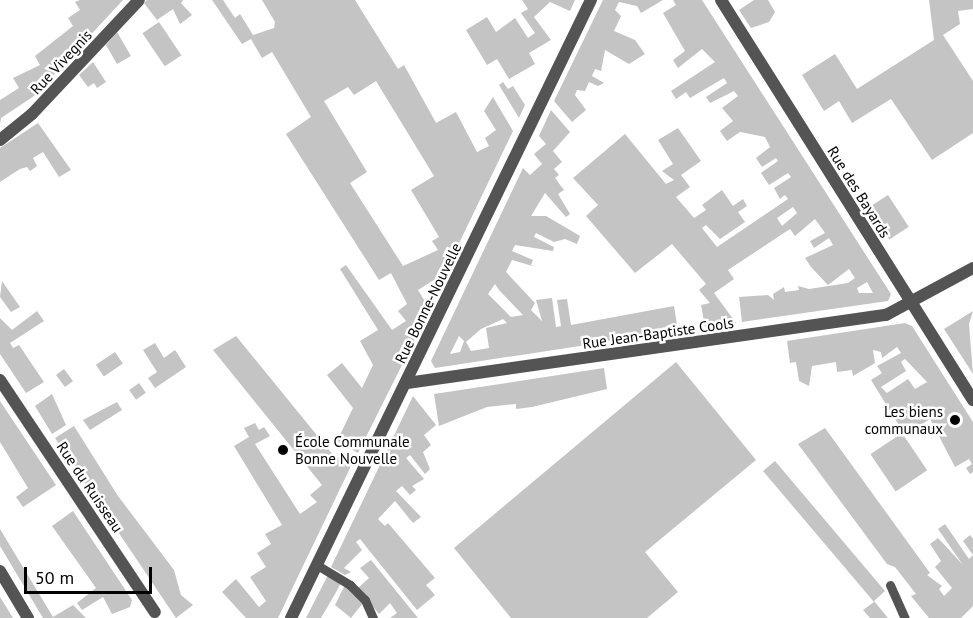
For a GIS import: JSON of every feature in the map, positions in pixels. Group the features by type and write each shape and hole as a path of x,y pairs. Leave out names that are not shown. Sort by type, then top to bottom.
{"street":[{"name":"Rue Vivegnis","path":"0,140 32,114 139,0"},
{"name":"Rue Bonne-Nouvelle","path":"291,618 591,0"},
{"name":"Rue des Bayards","path":"721,0 973,400"},
{"name":"Rue Jean-Baptiste Cools","path":"407,383 886,315 973,268"},
{"name":"Rue du Ruisseau","path":"0,380 155,612"},
{"path":"0,571 28,618"}],"lane":[{"path":"317,565 350,585 365,600 373,618"},
{"path":"890,585 904,618"}],"building":[{"path":"123,0 34,96 1,118 0,125 0,100 19,88 13,78 40,65 35,56 73,26 68,18 80,10 75,2"},
{"path":"147,0 183,0 181,3 192,15 180,24 173,9 157,20 144,3"},
{"path":"212,0 223,0 235,18 240,14 253,35 274,28 275,22 262,0 355,0 398,69 404,65 436,123 456,112 477,152 489,146 485,138 496,130 484,111 493,97 513,131 438,287 434,280 418,290 429,308 426,317 358,453 337,441 353,408 327,375 342,363 362,388 373,365 360,341 378,330 340,269 346,265 392,330 406,321 398,311 407,304 391,273 379,280 286,134 311,117 272,52 262,58 251,39 242,44","holes":["376,81 434,176 411,190 439,237 432,241 438,250 403,266 350,183 367,172 324,101 348,87 354,95"]},
{"path":"522,0 575,0 570,11 550,2 534,17 551,40 529,53 535,64 509,79 497,59 487,65 466,30 487,17 496,32 515,18 528,38 535,33 521,13 528,9"},
{"path":"603,0 663,0 641,13 637,6 619,2 615,10 621,16 614,31 635,40 645,54 629,64 605,50 601,71 595,69 592,76 604,83 598,86 589,82 585,91 577,90 575,95 586,110 572,122 554,101"},
{"path":"673,0 702,0 891,294 888,301 742,322 739,297 768,295 774,300 773,294 784,287 785,292 799,290 798,286 809,289 848,283 855,278 849,269 828,285 811,267 805,258 833,245 829,238 814,248 810,241 825,233 815,219 795,236 790,229 728,270 734,279 714,293 736,323 705,327 701,305 710,303 699,290 706,284 672,244 635,273 586,216 598,205 573,178 625,134 666,184 674,180 662,171 673,164 658,140 678,128 701,161 681,175 690,187 676,197 694,218 706,210 702,205 722,190 733,206 743,199 747,206 738,212 745,222 720,239 706,225 702,228 717,247 788,199 785,195 780,199 774,188 791,177 788,173 769,185 761,173 778,161 776,158 762,167 756,158 770,147 765,137 740,132 727,141 720,131 733,121 722,108 738,96 734,91 710,103 706,97 727,83 724,78 690,98 686,92 676,99 671,91 715,62 702,49 678,68 673,60 685,51 663,13 676,5","holes":["793,207 797,213 782,226 777,218","867,282 873,293 859,293 857,288"]},
{"path":"754,0 768,0 775,12 769,22 751,28 739,10"},
{"path":"929,0 973,0 973,9 958,11 960,24 943,35 973,81 973,133 932,160 891,99 852,123 839,101 824,111 802,75 835,54 857,89 934,40"},
{"path":"159,22 181,55 165,66 142,33"},
{"path":"117,32 131,56 117,64 106,45"},
{"path":"93,62 106,82 97,88 94,83 88,87 79,75"},
{"path":"503,82 508,89 513,86 525,105 519,118 499,85"},
{"path":"551,110 570,132 553,151 562,162 554,169 559,175 555,178 564,190 558,194 570,214 566,217 545,193 531,216 546,216 580,236 577,244 565,239 554,242 536,233 534,237 554,247 553,251 515,245 512,251 533,260 531,265 536,267 512,260 506,272 535,303 531,310 542,321 536,300 552,298 556,327 561,326 557,300 567,299 571,325 674,306 678,331 435,368 431,361 523,168 530,175 542,164 534,154 546,144 539,136","holes":["495,284 499,290 523,315 511,317 488,294","503,319 507,323 486,328 489,348 471,351 466,342 481,329","459,336 464,341 460,352 450,354"]},
{"path":"38,123 71,170 59,177 43,152 33,158 37,166 30,171 27,167 20,169 0,182 0,148"},
{"path":"888,195 909,227 889,239 869,208"},
{"path":"2,281 20,307 11,312 0,297"},
{"path":"37,311 44,321 10,343 13,348 19,345 44,382 26,393 0,354 0,318 12,330"},
{"path":"973,311 969,324 973,374 944,329"},
{"path":"905,323 912,326 973,422 973,472 970,474 966,468 972,464 969,459 955,467 930,419 905,435 871,380 882,373 877,366 901,353 897,347 882,358 881,352 873,350 875,363 853,376 852,370 837,372 836,362 812,366 809,386 799,381 796,362 790,363 787,341","holes":["905,359 927,382 915,389 908,379 887,393 881,387 906,371 901,362"]},
{"path":"236,336 333,455 352,464 278,618 246,618 222,592 236,579 259,607 266,601 250,577 266,567 257,553 271,544 265,534 282,525 234,446 249,437 244,428 255,423 259,430 264,427 270,436 255,444 300,514 317,502 310,495 322,485 213,350"},
{"path":"155,343 164,358 175,350 186,367 155,388 148,378 157,372 143,350"},
{"path":"115,352 123,364 104,376 96,365"},
{"path":"676,362 756,460 645,552 678,592 647,618 511,618 454,548"},
{"path":"604,368 607,389 532,407 516,409 516,404 487,407 439,426 434,394"},
{"path":"64,369 73,381 65,387 56,375"},
{"path":"139,383 146,393 136,400 129,390"},
{"path":"52,394 66,425 52,434 35,406"},
{"path":"413,396 436,425 424,435 431,445 423,452 430,469 425,474 410,455 406,458 424,479 412,486 416,490 410,495 402,486 396,491 421,517 413,523 395,501 378,519 385,526 388,523 435,578 426,585 435,595 417,610 360,539 356,542 362,550 344,568 351,572 345,575 331,567"},
{"path":"0,401 56,485 23,507 16,497 28,488 0,442"},
{"path":"117,402 122,410 90,430 83,420"},
{"path":"74,426 118,496 174,570 181,595 193,605 176,618 55,438"},
{"path":"825,428 930,573 927,575 942,586 939,589 944,596 952,588 935,567 941,561 930,544 938,538 963,565 938,529 945,524 969,559 973,555 973,606 961,618 929,618 911,596 916,594 895,567 887,564 798,444"},
{"path":"902,433 927,470 896,492 870,454"},
{"path":"775,461 885,591 874,601 888,618 870,618 863,610 874,602 763,471"},
{"path":"73,511 132,600 130,607 112,614 103,597 82,610 77,603 96,588 52,526"},
{"path":"0,529 53,617 73,605 86,618 43,618 0,546"},
{"path":"970,535 973,539 973,555 963,541"},
{"path":"371,560 418,618 390,618 397,613 390,603 379,614 358,588 369,578 360,568"},
{"path":"329,573 342,581 321,618 306,618"},
{"path":"345,585 363,603 351,618 335,605"},
{"path":"0,597 13,618 0,618"}],"place":[{"name":"Les biens communaux","path":"955,420"},
{"name":"École Communale Bonne Nouvelle","path":"283,450"}]}
